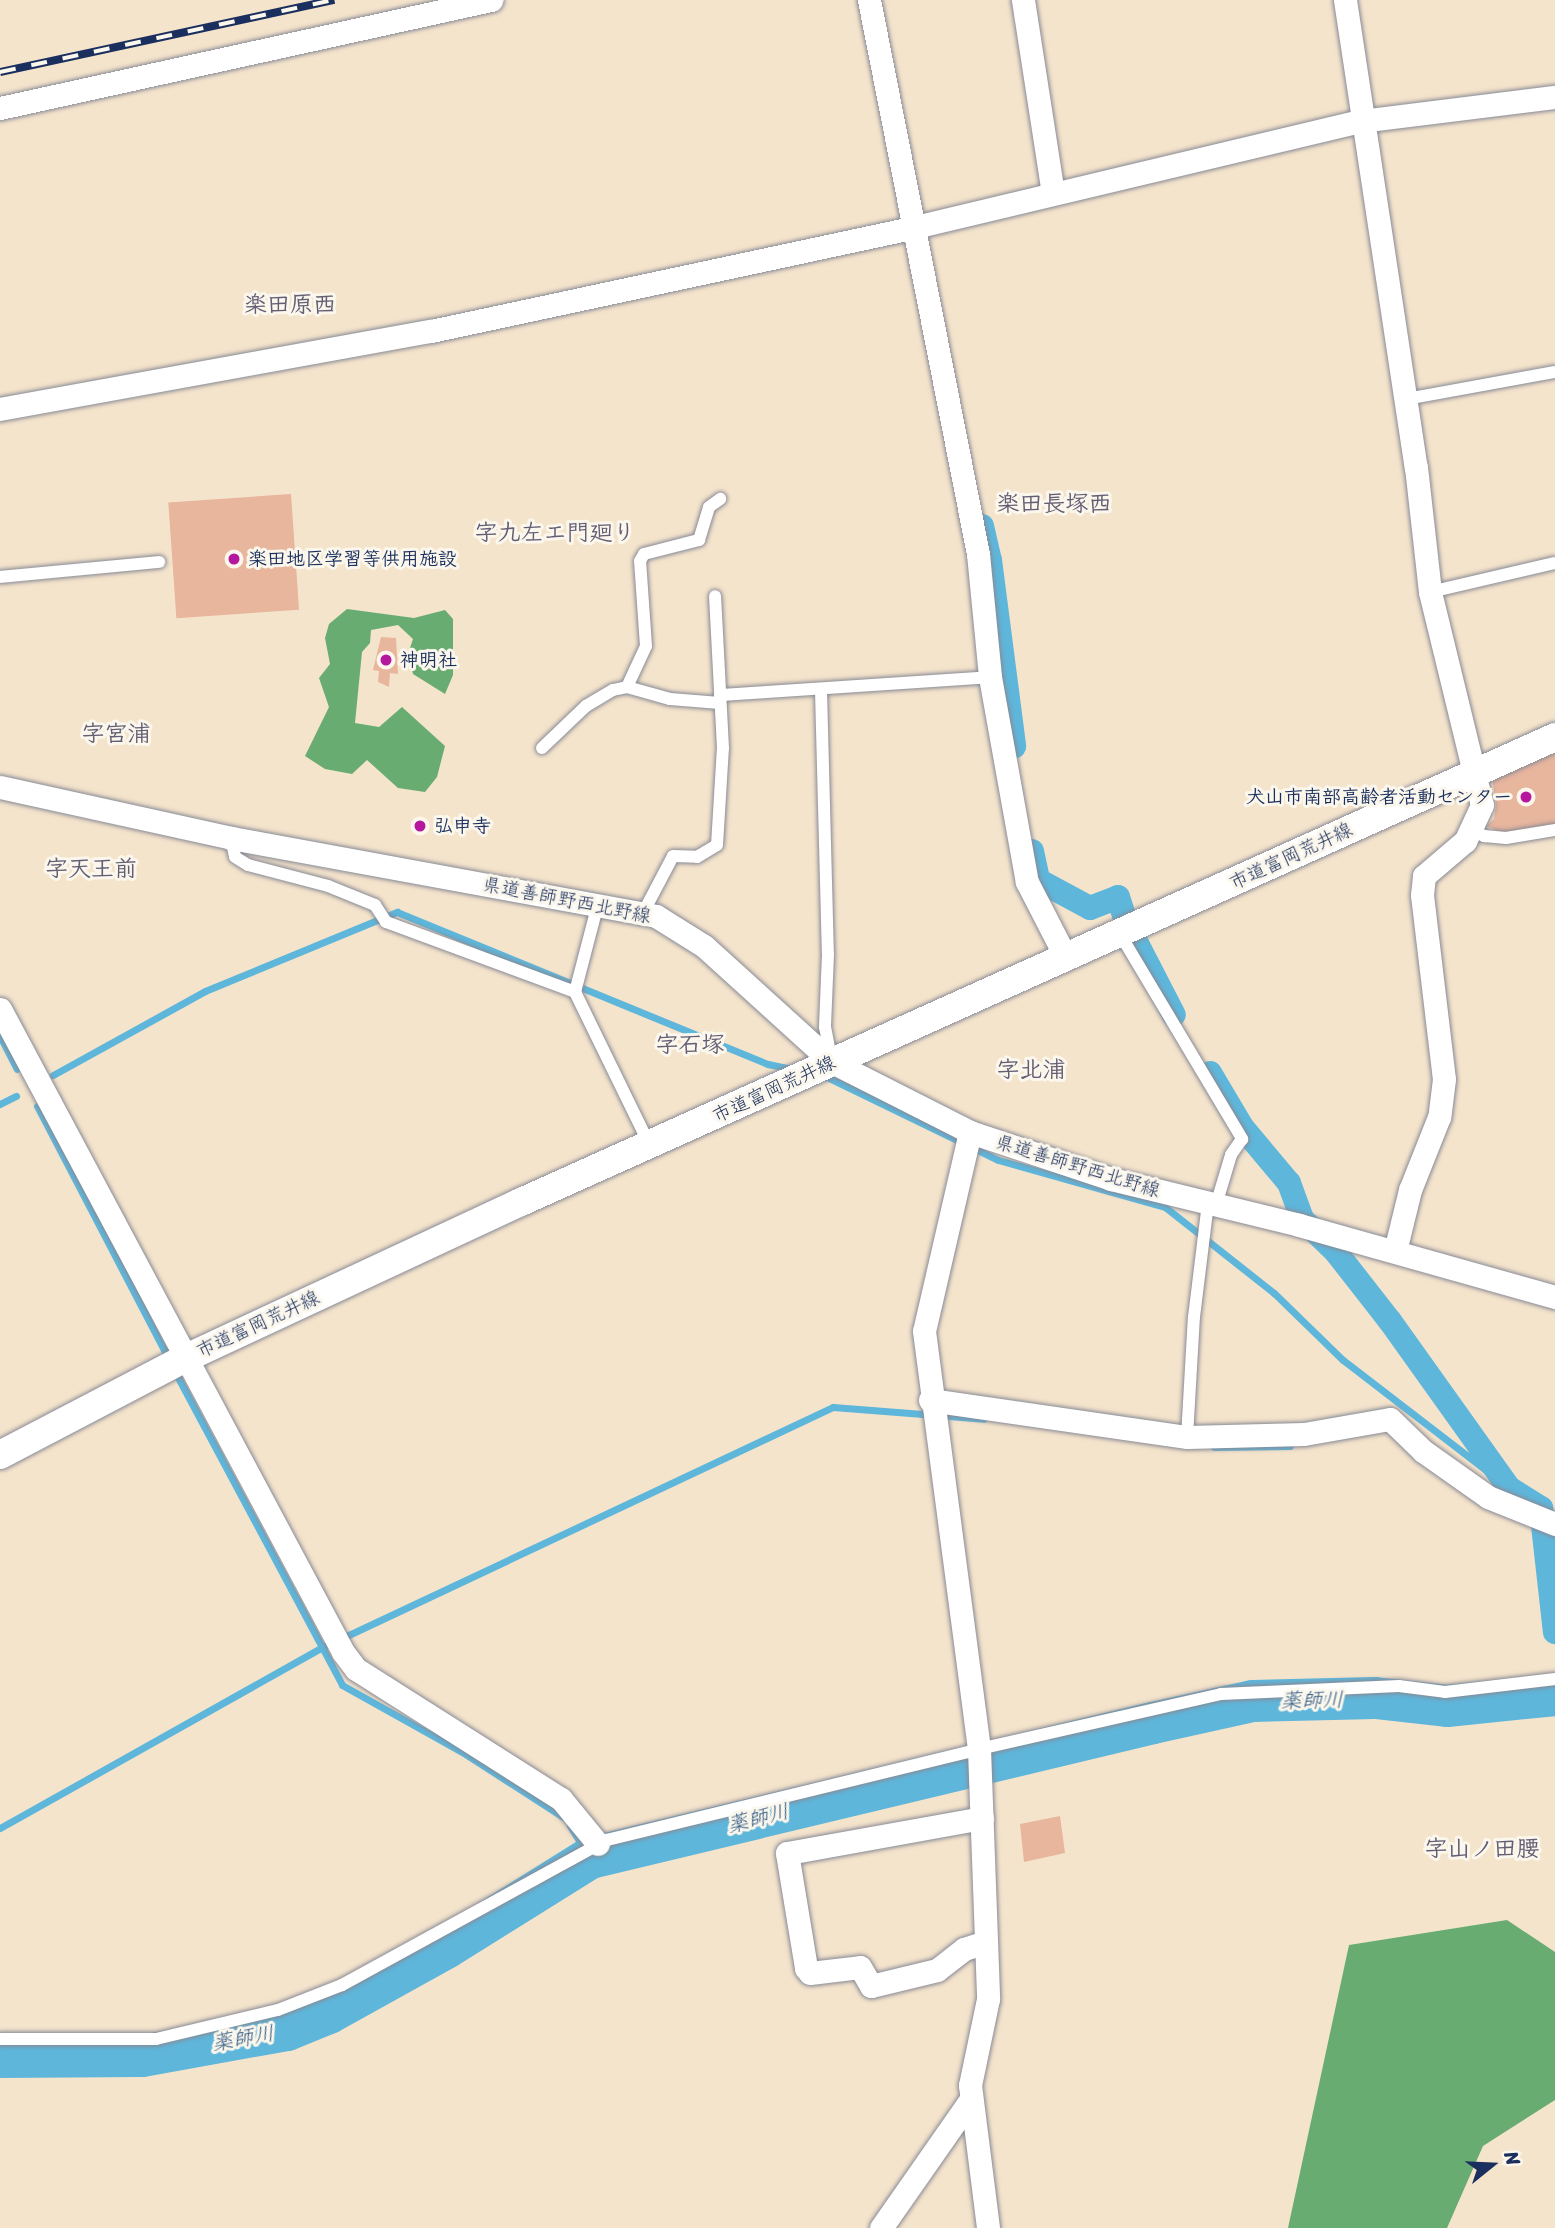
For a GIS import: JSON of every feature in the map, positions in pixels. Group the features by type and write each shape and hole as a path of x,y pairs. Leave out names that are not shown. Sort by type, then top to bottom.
{"street":[{"path":"0,108 94,83 491,0"},
{"path":"869,0 921,225 978,554 990,677 1027,881 1066,958"},
{"path":"1023,0 1053,193"},
{"path":"1345,0 1361,121 1406,399 1430,592 1482,805 1473,830 1424,876 1422,895 1444,1079 1439,1117 1410,1190 1395,1251"},
{"path":"0,409 431,331 1188,165 1361,121 1555,97"},
{"name":"市道富岡荒井線","path":"0,1455 172,1365 649,1145 1555,737"},
{"name":"県道善師野西北野線","path":"0,787 231,838 643,913 676,925 704,946 832,1062 970,1132 1111,1179 1299,1225 1555,1297"},
{"path":"0,1009 172,1365 343,1652 356,1669 561,1799 598,1844"},
{"path":"970,1132 962,1156 924,1331 930,1400 979,1749 988,2013 971,2099 981,2150 988,2228"},
{"path":"930,1400 1187,1437 1304,1434 1390,1419 1423,1451 1488,1497 1547,1521"},
{"path":"982,1818 787,1853 810,1973 860,1967 871,1986 937,1970 964,1949 985,1942"},
{"path":"881,2228 971,2099"}],"lane":[{"path":"1406,399 1555,372"},
{"path":"627,687 646,646 639,561 644,554 699,540 709,507 720,499"},
{"path":"0,578 159,562"},
{"path":"1430,592 1555,563"},
{"path":"643,913 673,856 697,857 717,845 720,699 715,596"},
{"path":"542,748 602,693 627,687 670,699 720,699 990,677"},
{"path":"821,691 828,954 825,1027 832,1062"},
{"path":"1473,830 1484,836 1506,838 1555,830"},
{"path":"231,838 235,856 248,865 328,886 375,905 386,922 575,992"},
{"path":"598,904 575,992 649,1145"},
{"path":"1128,931 1242,1139 1231,1155 1212,1204 1194,1317 1187,1437"},
{"path":"0,2039 156,2039 302,2003 598,1844 979,1749 1221,1694 1399,1686 1446,1692 1555,1679"}],"green space":[{"path":"347,609 414,618 445,610 453,619 453,675 445,694 413,674 408,654 413,639 398,625 371,630 370,643 362,652 355,723 379,727 402,707 445,746 437,777 425,792 398,788 367,760 352,774 325,769 305,756 329,707 319,678 330,664 325,638 329,624"},
{"path":"1507,1920 1555,1952 1555,2100 1483,2146 1447,2228 1288,2228 1349,1945"}],"building":[{"name":"楽田地区学習等供用施設","path":"291,494 299,610 176,618 168,503"},
{"name":"神明社","path":"381,637 396,638 398,674 390,673 389,687 378,682 379,671 373,670"},
{"name":"犬山市南部高齢者活動センター","path":"1555,751 1555,827 1505,834 1486,826 1494,819 1496,805 1492,776"},
{"path":"1060,1816 1065,1853 1024,1862 1020,1824"}],"waterway":[{"path":"982,526 990,560 1014,746"},
{"path":"1032,851 1038,880 1090,908 1118,897 1127,924 1174,1015"},
{"path":"53,1075 205,991 397,912 768,1064 792,1069"},
{"path":"0,1036 17,1069"},
{"path":"1210,1073 1242,1127 1289,1183 1302,1219 1336,1252 1390,1321 1509,1488 1541,1508 1555,1632"},
{"path":"825,1076 998,1160 1165,1207 1274,1293 1343,1360 1509,1488"},
{"path":"0,1104 16,1096"},
{"path":"37,1106 169,1360"},
{"path":"174,1370 342,1685 467,1755 563,1817"},
{"path":"0,1828 321,1648 833,1407 984,1419"},
{"path":"1214,1447 1290,1446"},
{"name":"薬師川","path":"0,2057 142,2056 287,2030 329,2013 446,1948 590,1858 1153,1723 1253,1701 1375,1698 1447,1706 1555,1695"},
{"path":"570,1826 590,1858"}],"railway":[{"path":"0,72 334,0"}],"place":[{"name":"楽田地区学習等供用施設","path":"234,559"},
{"name":"神明社","path":"386,660"},
{"name":"犬山市南部高齢者活動センター","path":"1526,797"},
{"name":"弘申寺","path":"420,826"}],"district":[{"name":"楽田原西","path":"290,305"},
{"name":"楽田長塚西","path":"1054,504"},
{"name":"字九左エ門廻り","path":"555,533"},
{"name":"字宮浦","path":"116,734"},
{"name":"字天王前","path":"91,869"},
{"name":"字石塚","path":"690,1045"},
{"name":"字北浦","path":"1031,1070"},
{"name":"字山ノ田腰","path":"1482,1849"}]}
